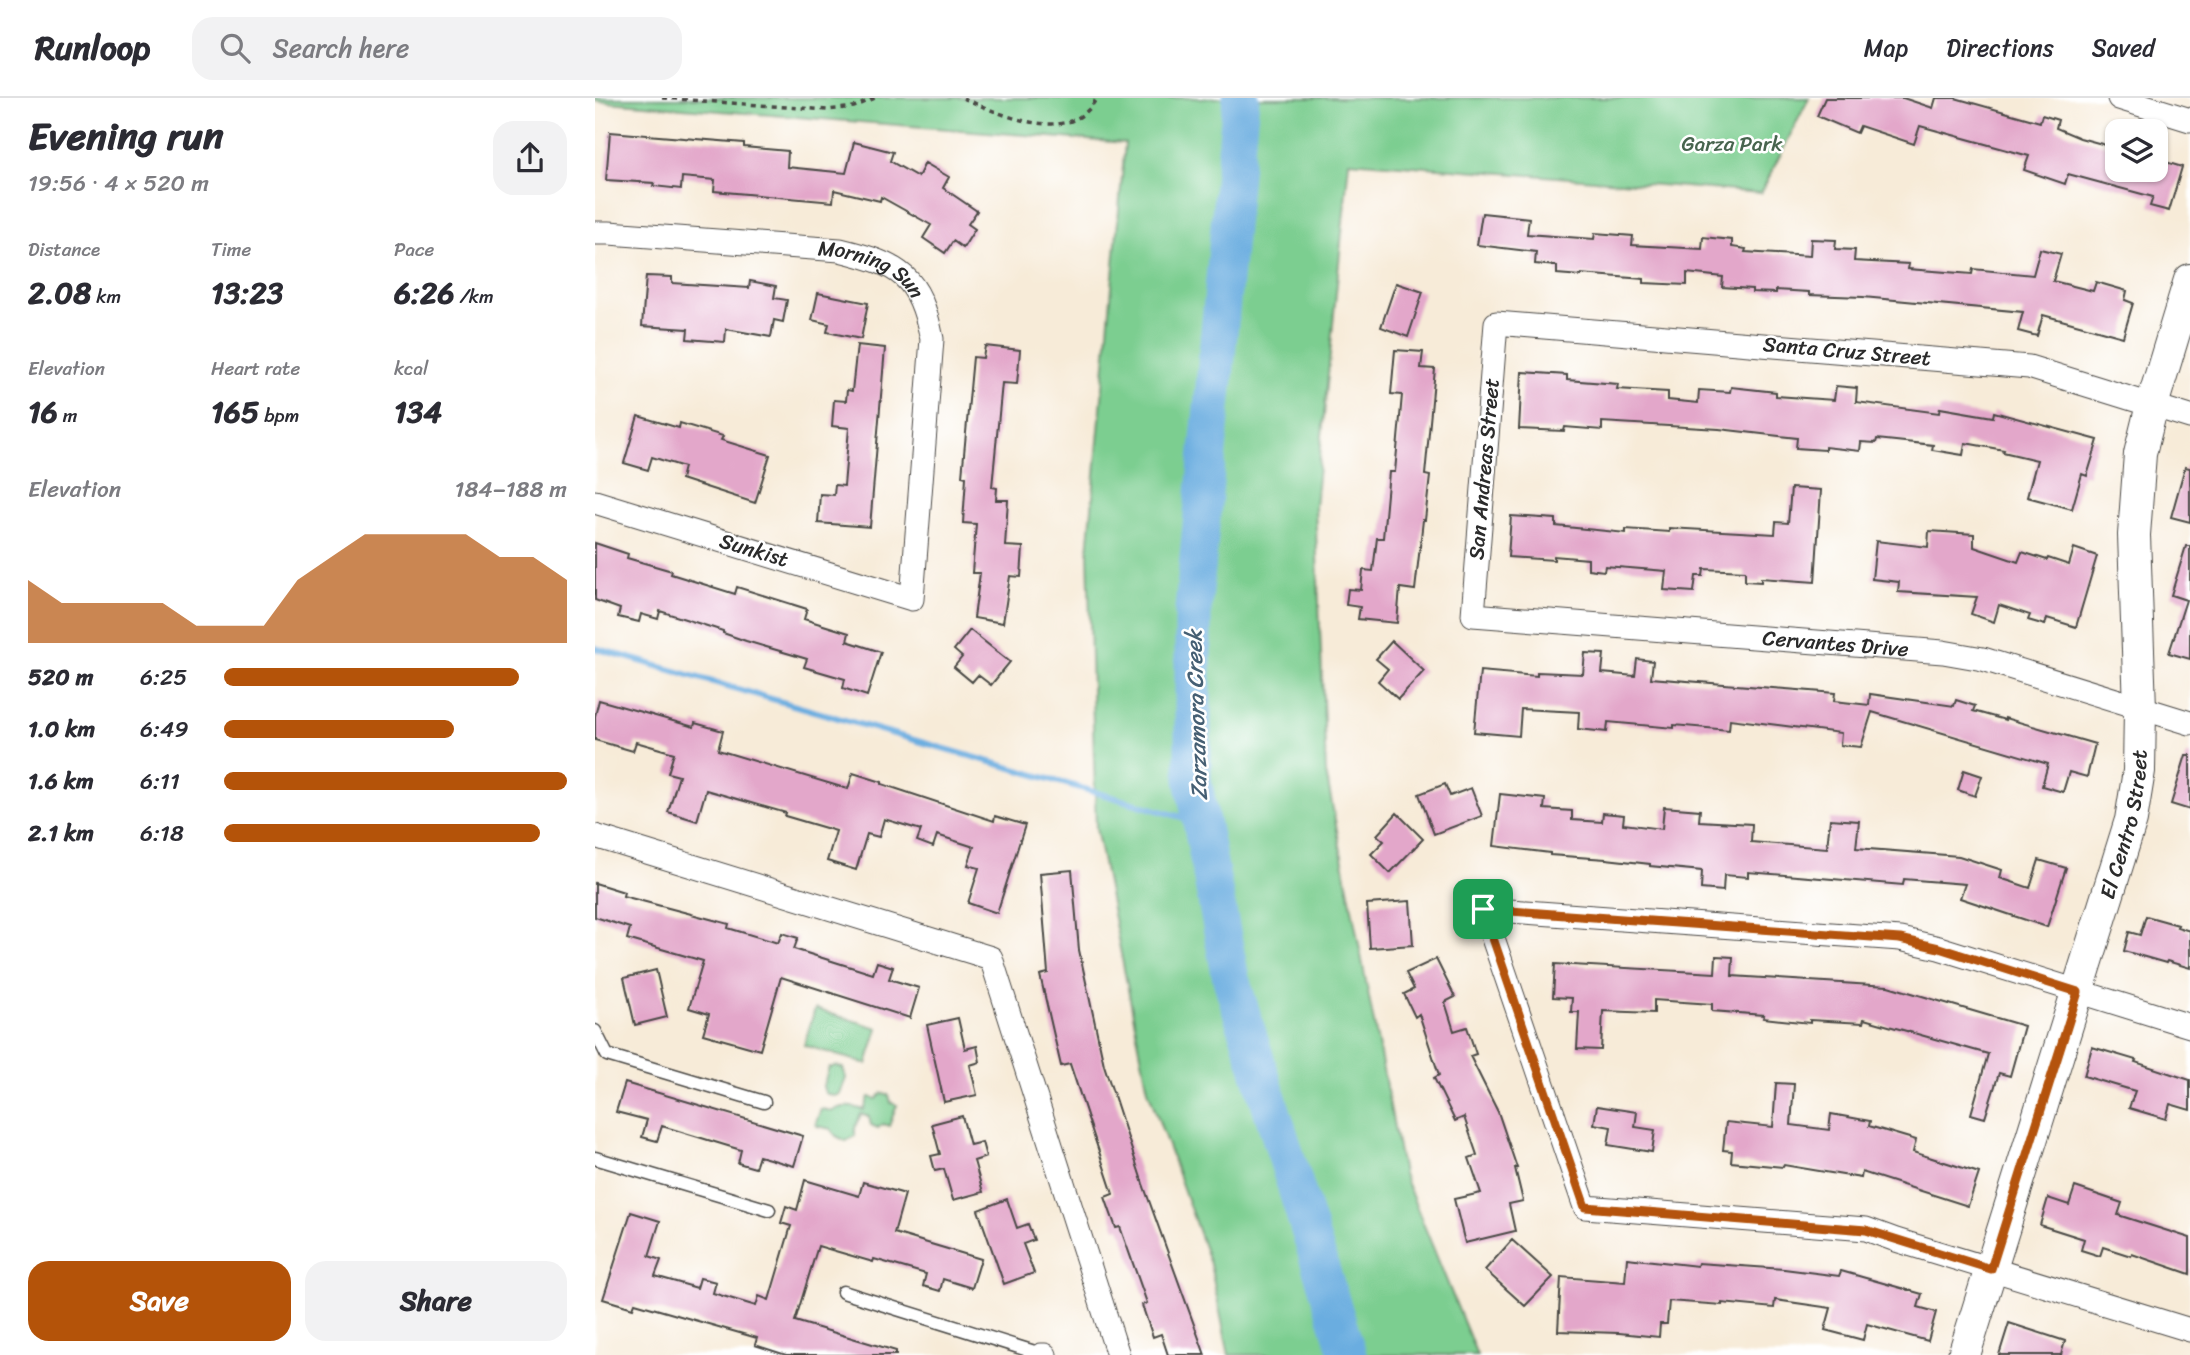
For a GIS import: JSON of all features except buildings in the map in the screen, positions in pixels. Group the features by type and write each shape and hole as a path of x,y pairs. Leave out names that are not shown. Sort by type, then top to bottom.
{"street":[{"path":"2119,98 2190,120"},
{"name":"Morning Sun","path":"595,233 840,250 871,258 895,269 914,287 926,309 932,339 912,599"},
{"name":"El Centro Street","path":"1964,1355 2127,833 2137,791 2140,708 2134,535 2140,454 2190,280"},
{"name":"Santa Cruz Street","path":"1496,323 2000,363 2029,367 2190,417"},
{"name":"San Andreas Street","path":"1473,615 1496,323"},
{"name":"Sunkist","path":"595,502 912,599"},
{"name":"Cervantes Drive","path":"1473,615 1943,652 1983,659 2190,723"},
{"path":"595,836 991,958 1118,1355"},
{"path":"2190,1026 1939,948 1900,939 1483,909 1585,1207 1866,1230 2190,1331"}],"lane":[{"path":"595,1031 607,1055 764,1102"},
{"path":"595,1158 769,1210"},
{"path":"843,1292 1042,1355"}],"path":[{"path":"662,98 828,110 854,107 875,98"},
{"path":"963,98 1006,117 1053,124 1087,112 1097,98"}],"green space":[{"name":"Garza Park","path":"595,98 1809,98 1761,193 1349,161 1315,507 1326,773 1403,1174 1477,1355 1229,1355 1210,1264 1148,1090 1096,828 1088,552 1125,143 595,101"},
{"path":"815,1009 878,1028 867,1064 804,1045"},
{"path":"829,1068 843,1068 846,1078 840,1094 835,1096 825,1093 823,1086"},
{"path":"882,1093 889,1095 891,1103 897,1105 889,1126 883,1124 878,1128 871,1125 869,1117 861,1114 855,1128 855,1136 846,1141 836,1136 831,1129 817,1126 821,1109 832,1111 848,1107 864,1110 869,1097 877,1099"}],"waterway":[{"name":"Zarzamora Creek","path":"1241,98 1193,611 1193,779 1231,979 1348,1355"},
{"path":"595,648 1202,823"}],"route":[{"path":"1483,909 1900,939 1939,948 2078,992 1991,1269 1866,1230 1585,1207 1483,909"}]}
